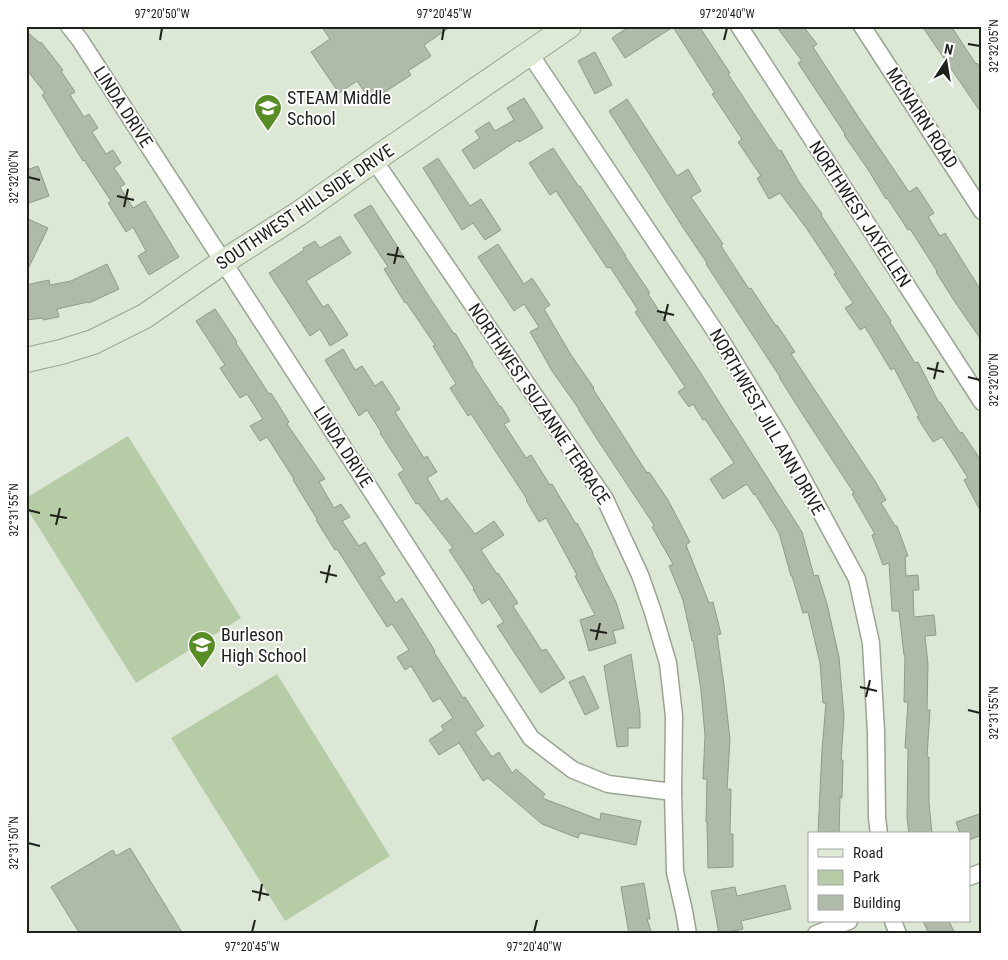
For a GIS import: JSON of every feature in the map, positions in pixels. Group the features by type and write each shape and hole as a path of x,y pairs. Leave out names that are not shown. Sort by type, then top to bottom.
{"street":[{"name":"LINDA DRIVE","path":"69,26 80,40 531,738 573,770 608,784 673,792"},
{"name":"SOUTHWEST HILLSIDE DRIVE","path":"26,360 93,342 145,316 223,262 298,214 569,26"},
{"name":"NORTHWEST JAYELLEN","path":"739,26 982,402"},
{"name":"MCNAIRN ROAD","path":"862,26 982,211"},
{"name":"NORTHWEST JILL ANN DRIVE","path":"530,54 724,345 780,437 856,579 871,643 876,732 876,818 878,832"},
{"name":"NORTHWEST SUZANNE TERRACE","path":"374,160 605,499 640,575 668,663 674,716 675,872 688,934"},
{"path":"970,877 982,872"},
{"path":"816,934 846,922"},
{"path":"893,922 898,934"}],"green space":[{"path":"128,436 241,618 136,683 26,507 26,498"},
{"path":"277,674 390,856 285,921 171,738"}],"building":[{"path":"321,26 452,26 424,45 431,56 408,71 411,75 371,101 357,81 339,93 311,52 330,39"},
{"path":"630,26 699,26 730,73 728,74 779,151 781,150 799,182 822,214 891,321 915,363 918,362 939,403 960,433 962,432 982,462 982,514 964,480 968,478 942,437 933,442 917,417 919,416 894,368 891,370 865,327 860,330 845,308 853,303 807,229 780,193 769,199 757,178 761,176 738,142 742,139 712,94 715,93 673,27 625,58 612,38"},
{"path":"776,26 803,26 817,44 813,47 909,192 917,187 934,213 928,217 940,236 945,233 982,292 982,341 955,302 910,229 908,230 886,199 844,135 798,63 802,61"},
{"path":"922,26 951,26 977,63 982,71 982,114"},
{"path":"26,31 41,42 63,70 61,71 75,92 70,95 84,117 89,114 98,128 92,132 106,154 113,150 121,163 114,168 125,184 120,187 133,208 145,201 179,257 149,275 138,256 146,251 133,227 126,232 108,203 111,201 83,161 42,95 45,93 26,69"},
{"path":"595,52 612,85 595,94 578,61"},
{"path":"524,98 543,128 519,142 518,140 474,169 462,150 480,138 475,131 489,122 495,131 514,120 507,108"},
{"path":"627,99 677,176 688,169 701,191 691,197 723,244 721,246 749,289 751,288 795,352 791,354 886,500 881,503 895,526 897,526 908,556 905,557 906,576 918,575 919,590 913,590 914,617 934,615 936,635 925,636 928,664 927,710 930,710 927,757 929,757 929,803 932,832 909,832 907,818 908,748 905,748 908,702 904,702 905,655 899,611 892,611 889,563 883,565 872,535 875,534 852,494 854,493 609,111"},
{"path":"553,148 650,293 648,294 802,532 814,576 818,575 827,604 839,657 844,717 839,832 818,832 826,703 823,703 820,663 808,612 803,613 779,533 747,484 723,499 710,479 734,463 705,419 703,420 693,404 689,407 678,392 685,387 635,312 638,310 610,267 607,268 556,191 550,195 529,163"},
{"path":"438,158 470,206 481,199 501,230 485,240 473,223 462,230 423,168"},
{"path":"38,166 49,196 26,204 26,170"},
{"path":"371,205 428,295 455,333 472,364 501,406 510,421 504,424 526,458 531,455 577,523 616,602 624,628 613,631 616,643 589,651 580,620 595,615 575,576 577,575 546,518 539,522 527,499 471,414 468,416 450,388 456,384 433,346 435,345 405,303 384,269 388,267 354,215"},
{"path":"26,218 48,228 26,273"},
{"path":"340,236 351,253 306,281 323,307 328,304 348,335 330,346 320,329 310,336 269,273 315,241 320,248"},
{"path":"498,244 524,284 532,278 550,305 544,309 571,355 647,473 649,472 668,500 690,542 686,545 709,603 713,602 721,634 717,635 730,740 727,789 731,789 730,834 733,834 733,867 708,868 707,779 703,779 705,736 701,690 693,640 683,600 669,566 673,564 652,527 654,525 579,409 552,371 530,332 539,327 524,304 514,311 478,257"},
{"path":"107,264 119,289 89,303 57,309 59,317 43,320 43,318 26,320 26,285 49,280 50,285 71,281"},
{"path":"215,309 269,394 271,393 289,422 287,424 325,479 319,482 334,508 341,504 350,517 342,521 359,546 365,542 385,574 379,577 396,603 402,598 463,698 465,697 484,726 475,732 492,757 499,752 512,773 516,769 545,794 542,798 600,820 601,813 641,821 636,845 580,833 578,838 542,824 488,778 483,781 459,743 439,755 429,740 444,730 441,726 453,718 440,698 433,702 411,666 405,670 397,657 409,650 392,624 387,627 337,549 335,550 267,437 260,441 250,426 263,419 247,394 240,398 220,368 225,365 196,321"},
{"path":"343,349 355,370 362,366 375,386 382,381 400,409 395,412 424,458 427,456 437,472 427,478 441,502 447,498 475,534 494,521 504,535 481,550 518,603 513,606 542,651 546,649 565,678 541,693 497,626 504,622 489,599 482,604 474,588 449,550 453,548 418,503 416,504 398,474 404,470 367,410 359,416 325,360"},
{"path":"631,654 640,714 640,728 628,728 628,746 617,747 604,666"},
{"path":"584,676 599,708 585,715 569,682"},
{"path":"982,813 982,835 970,840 970,832 959,832 956,822"},
{"path":"130,848 183,934 80,934 51,887 113,850 116,856"},
{"path":"644,883 650,919 647,919 652,934 629,934 621,887"},
{"path":"785,885 791,909 741,921 743,929 719,934 711,891 735,887 737,896"},
{"path":"923,922 949,922 955,934 929,934"}],"place":[{"name":"STEAM Middle School","path":"268,132"},
{"name":"Burleson High School","path":"202,669"}]}
